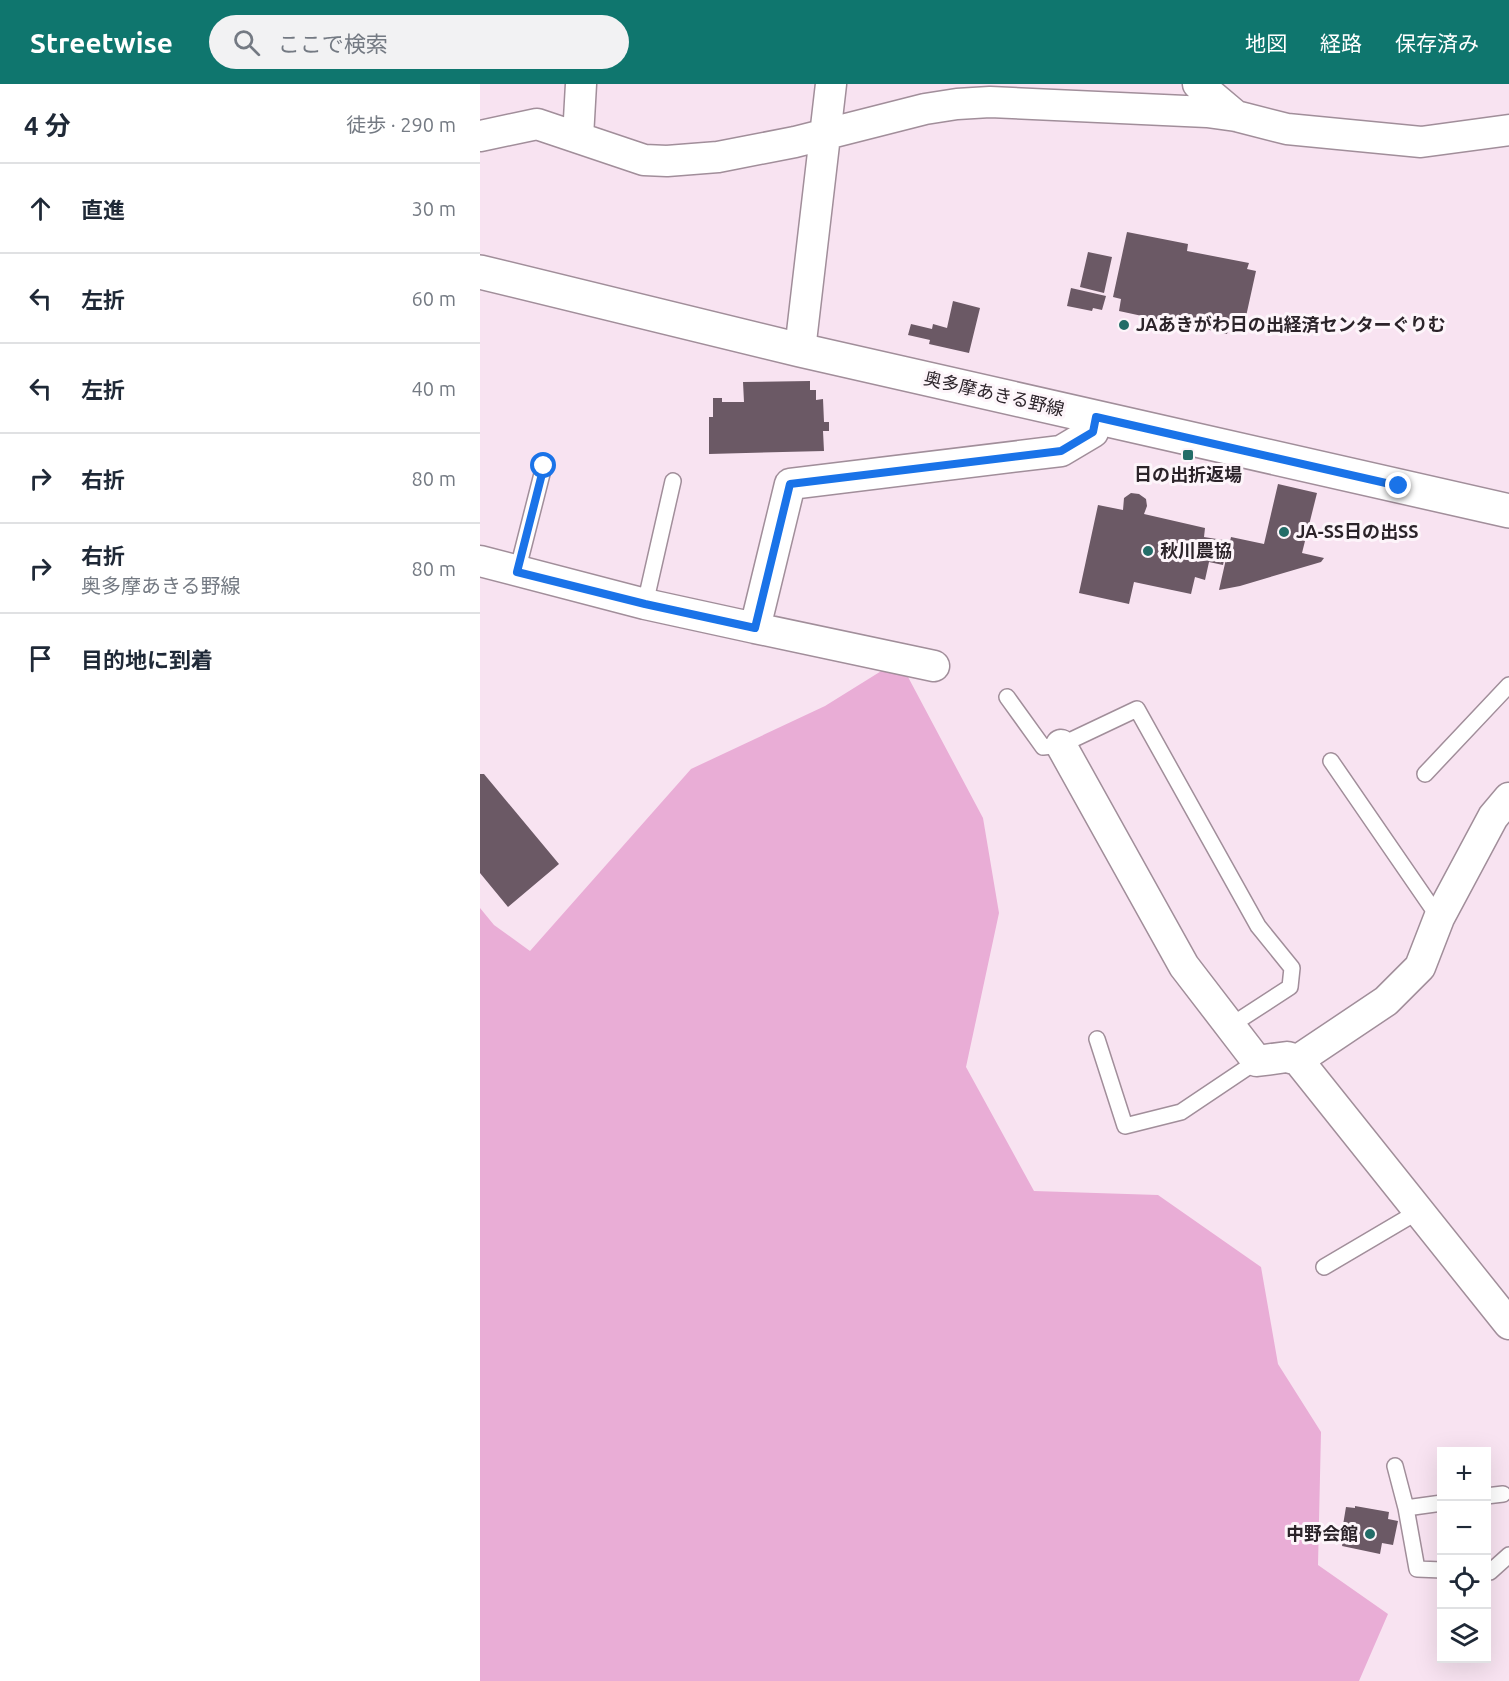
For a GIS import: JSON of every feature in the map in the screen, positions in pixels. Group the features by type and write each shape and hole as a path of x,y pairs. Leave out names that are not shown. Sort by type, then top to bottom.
{"main road":[{"name":"奥多摩あきる野線","path":"480,272 800,350 1509,511"}],"street":[{"path":"578,137 581,84"},
{"path":"800,350 831,84"},
{"path":"1198,84 1236,116"},
{"path":"480,136 537,124 644,160 667,161 718,157 826,134 925,109 990,102 1116,106 1236,116 1287,129 1421,142 1509,130"},
{"path":"755,628 790,484 1061,451 1093,432 1096,417"},
{"path":"480,561 645,604 934,666"},
{"path":"1061,745 1184,966 1257,1061 1287,1057 1298,1060 1509,1324"},
{"path":"1298,1060 1386,1001 1420,967 1439,918 1493,817 1509,798"}],"lane":[{"path":"517,572 544,466"},
{"path":"645,604 674,481"},
{"path":"1425,774 1509,685"},
{"path":"1007,697 1043,747 1061,745 1137,709 1258,926 1292,968 1290,987 1230,1026"},
{"path":"1331,761 1439,918"},
{"path":"1097,1040 1125,1126 1181,1112 1257,1061"},
{"path":"1324,1267 1419,1211"},
{"path":"1395,1466 1406,1508 1417,1569 1437,1570"},
{"path":"1491,1495 1503,1494"},
{"path":"1406,1508 1437,1504"},
{"path":"1491,1571 1509,1555"}],"shaded area":[{"path":"899,660 983,818 999,913 966,1067 1034,1191 1158,1195 1261,1267 1278,1364 1321,1432 1318,1565 1388,1614 1359,1681 480,1681 480,908 494,925 530,951 691,769 825,706"}],"building":[{"path":"1127,232 1188,244 1187,251 1249,263 1247,269 1256,271 1245,321 1231,318 1227,334 1179,323 1180,319 1171,317 1170,322 1119,311 1121,299 1113,297"},
{"path":"1088,252 1112,257 1104,293 1080,287"},
{"path":"1071,288 1106,296 1102,310 1093,308 1092,311 1067,306"},
{"path":"953,301 980,308 969,353 929,344 930,340 908,335 911,324 932,329 933,324 947,328"},
{"path":"810,381 810,390 816,390 816,400 823,399 824,422 829,422 829,431 823,431 824,451 709,454 709,417 713,417 713,398 722,398 722,402 744,402 743,382"},
{"path":"1278,484 1317,493 1302,553 1324,558 1321,562 1219,590 1231,537 1264,544"},
{"path":"1131,493 1139,494 1146,499 1147,506 1144,514 1205,528 1204,537 1223,540 1223,544 1227,545 1223,565 1209,562 1205,580 1195,577 1191,594 1134,582 1129,604 1079,593 1098,505 1123,510 1124,498"},
{"path":"480,774 484,774 559,864 508,907 480,873"},
{"name":"中野会館","path":"1355,1506 1389,1512 1388,1519 1398,1521 1393,1545 1382,1543 1380,1554 1342,1546 1346,1525 1343,1525 1346,1507 1355,1508"}],"place":[{"name":"JAあきがわ日の出経済センターぐりむ","path":"1124,325"},
{"name":"日の出折返場","path":"1188,455"},
{"name":"JA-SS日の出SS","path":"1284,532"},
{"name":"秋川農協","path":"1148,551"},
{"name":"中野会館","path":"1370,1534"}],"route":[{"path":"544,466 517,572 645,604 755,628 790,484 1061,451 1093,432 1096,417 1399,486"}]}
